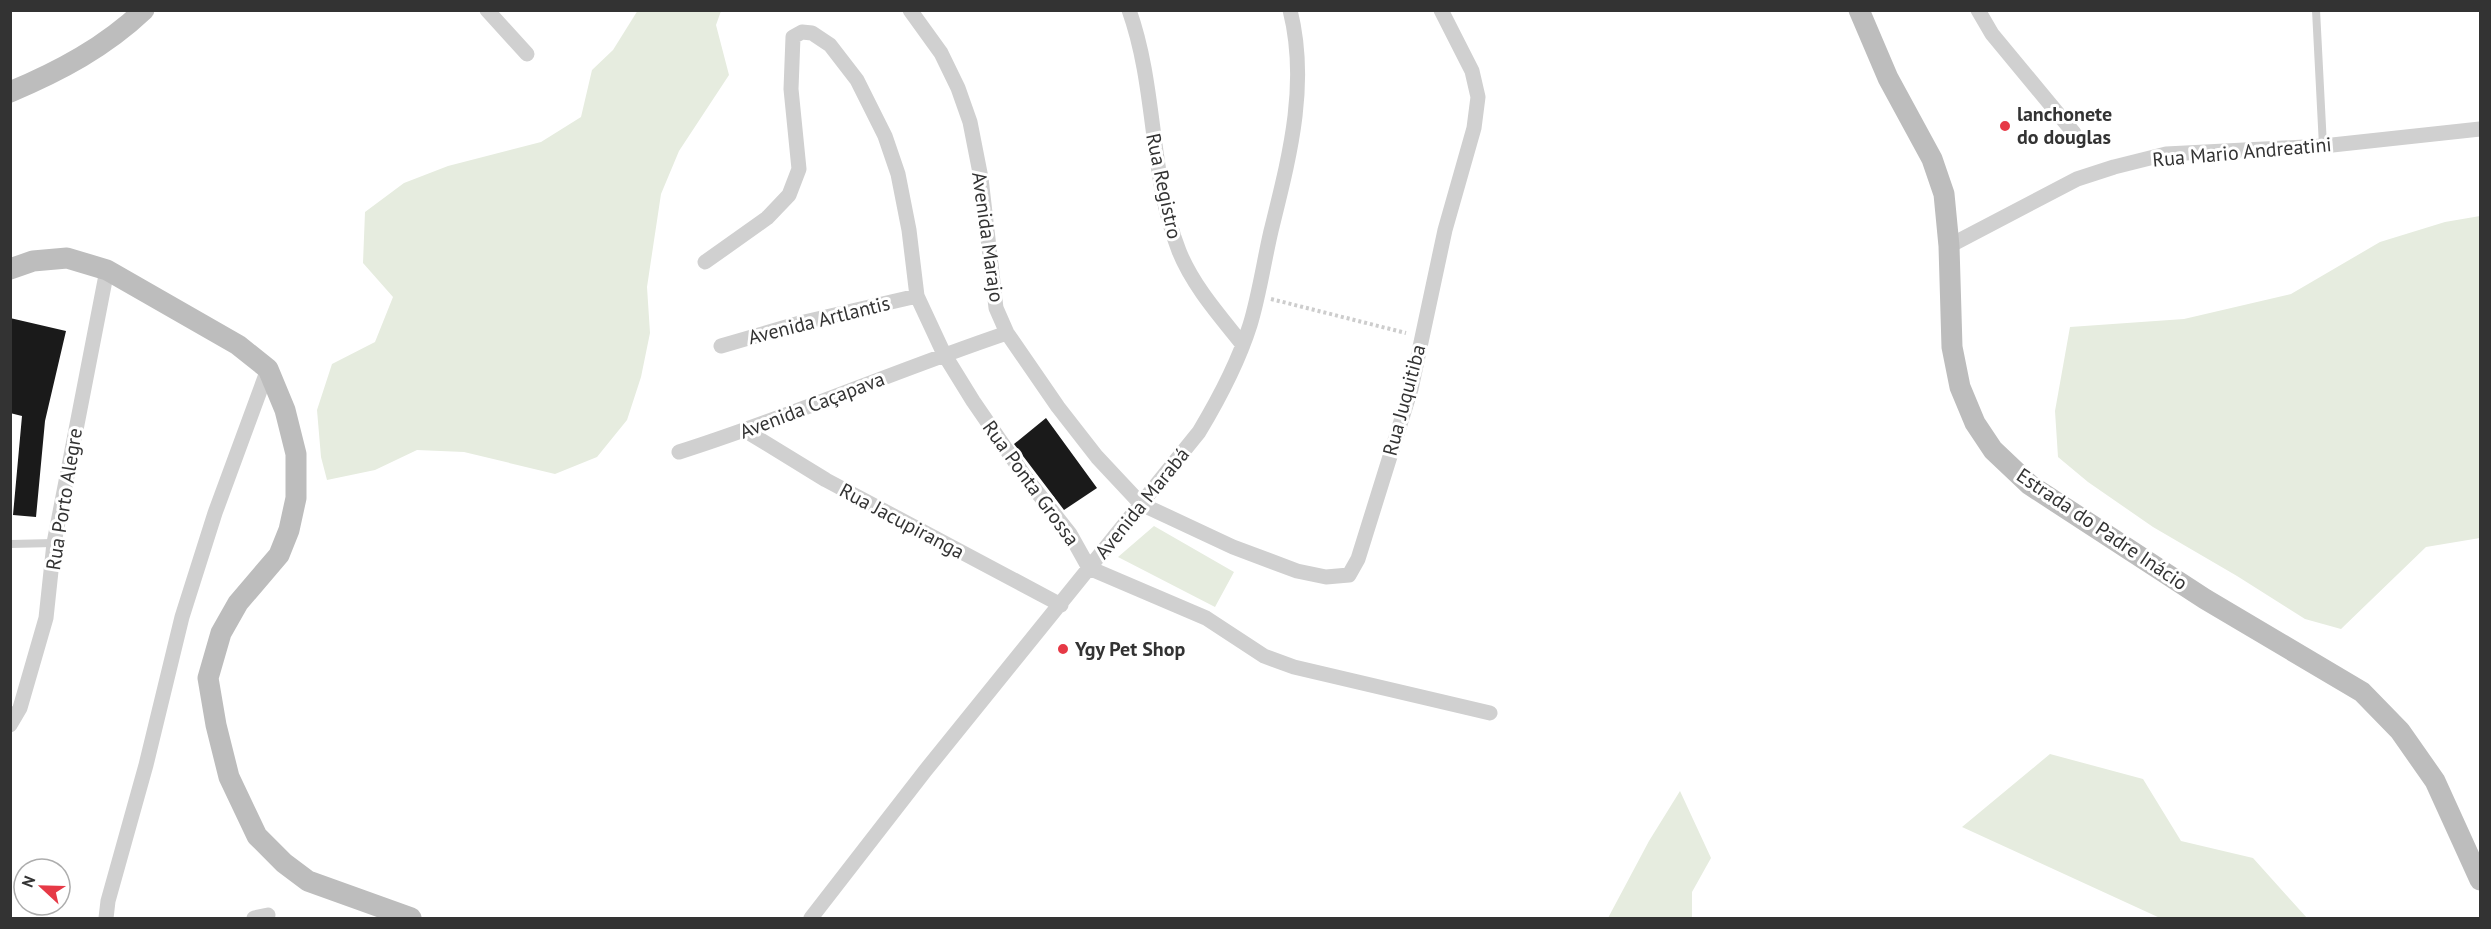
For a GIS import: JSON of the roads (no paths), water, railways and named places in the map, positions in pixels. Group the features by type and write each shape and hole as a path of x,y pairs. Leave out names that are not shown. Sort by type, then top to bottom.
{"street":[{"path":"10,92 48,76 98,49 144,10"},
{"path":"487,10 527,54"},
{"name":"Avenida Marajo","path":"910,10 941,53 958,88 970,122 981,178 996,308 1007,333 1058,407 1097,458 1141,504"},
{"name":"Rua Registro","path":"1129,10 1140,42 1166,213 1180,253 1203,293 1243,345"},
{"name":"Avenida Marabá","path":"811,918 925,771 1199,432 1225,389 1251,322 1293,140 1298,80 1296,33 1290,10"},
{"name":"Rua Juquitiba","path":"1141,504 1233,548 1296,571 1326,577 1349,574 1358,559 1411,389 1420,337 1445,230 1474,128 1478,97 1472,71 1441,10"},
{"name":"Estrada do Padre Inácio","path":"1859,10 1888,78 1932,159 1944,194 1949,246 1952,347 1960,387 1975,423 1994,450 2039,491 2205,599 2362,692 2400,731 2435,781 2481,879"},
{"path":"1978,10 1992,34 2074,132"},
{"name":"Rua Ponta Grossa","path":"705,262 767,218 789,195 799,169 790,54 793,37 802,32 812,33 830,45 857,80 885,136 898,174 909,230 917,296 945,354 973,401 1026,478 1070,534 1089,568 1206,618 1264,656 1294,667 1490,713"},
{"name":"Rua Mario Andreatini","path":"1949,246 2077,179 2166,154 2323,146 2481,129"},
{"path":"10,269 33,261 67,258 106,270 238,345 268,369 285,410 296,454 296,498 289,530 279,555 238,603 221,633 208,678 216,725 229,777 257,836 284,863 308,881 411,918"},
{"name":"Rua Porto Alegre","path":"10,724 24,697 46,618 54,543 106,270"},
{"name":"Avenida Artlantis","path":"721,346 800,322 917,296"},
{"name":"Avenida Caçapava","path":"679,452 746,431 945,354 1007,333"},
{"path":"106,918 108,901 146,765 182,617 219,502 268,369"},
{"name":"Rua Jacupiranga","path":"746,431 826,480 1061,605"}],"lane":[{"path":"2316,10 2323,146"},
{"path":"10,544 54,543"}],"place":[{"name":"lanchonete do douglas","path":"2005,126"},
{"name":"Ygy Pet Shop","path":"1063,649"}]}
